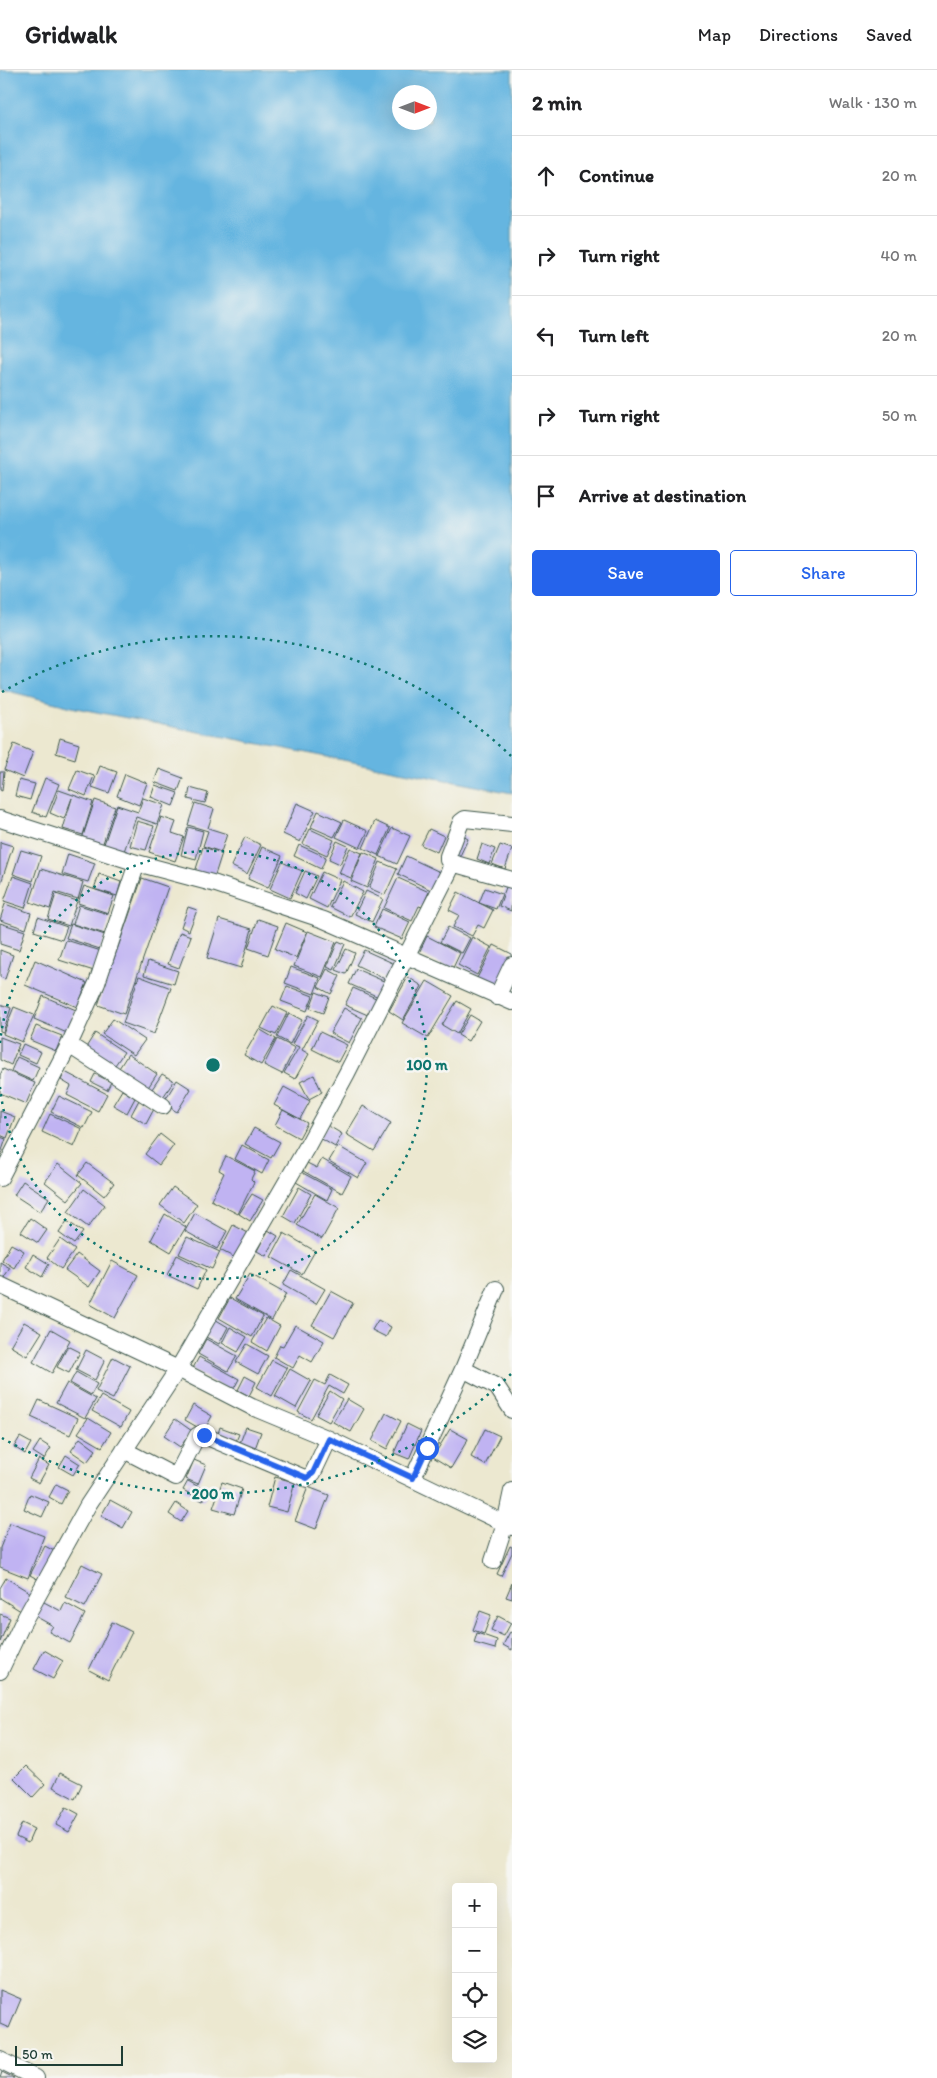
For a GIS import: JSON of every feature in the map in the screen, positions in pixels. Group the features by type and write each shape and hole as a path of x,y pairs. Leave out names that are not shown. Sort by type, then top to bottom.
{"street":[{"path":"0,819 137,863 216,884 324,920 504,1000 512,964"},
{"path":"512,824 465,819 458,830 448,856 448,860 452,863 512,880"},
{"path":"0,1178 69,1045 97,983 137,863"},
{"path":"0,1671 46,1580 88,1505 178,1369 308,1145 347,1073 452,863"},
{"path":"69,1045 163,1106"},
{"path":"0,1285 178,1369 252,1407 329,1439 413,1478 508,1526"},
{"path":"413,1478 463,1369 496,1290"},
{"path":"463,1369 497,1387 512,1410"},
{"path":"124,1450 176,1477 197,1436 200,1434 307,1478 313,1473 329,1439"},
{"path":"493,1561 508,1526 512,1491"},
{"path":"0,2060 36,2078"}],"water":[{"path":"0,70 512,70 512,793 76,708 0,689"}],"building":[{"path":"60,738 79,744 75,759 56,753"},
{"path":"14,744 33,752 23,778 4,770"},
{"path":"100,766 117,772 109,793 92,787"},
{"path":"159,769 183,778 178,791 154,782"},
{"path":"77,770 94,776 86,796 69,789"},
{"path":"0,772 4,772 2,791 0,790"},
{"path":"125,774 147,783 139,805 117,796"},
{"path":"45,778 59,784 46,817 32,812"},
{"path":"19,780 35,784 30,800 15,796"},
{"path":"155,785 178,793 173,806 151,797"},
{"path":"190,788 208,793 205,803 188,799"},
{"path":"59,790 93,802 83,835 63,829 72,798 64,819 50,813"},
{"path":"143,798 164,805 157,824 136,817 122,857 102,850 117,805 138,812"},
{"path":"95,800 115,807 101,849 81,842"},
{"path":"195,803 214,809 208,828 227,834 221,852 203,846 208,831 188,825"},
{"path":"297,803 315,811 300,842 283,834"},
{"path":"318,811 342,822 334,837 311,827"},
{"path":"161,817 176,822 172,833 184,837 175,861 149,852"},
{"path":"344,820 368,831 360,848 336,837"},
{"path":"137,821 154,826 146,850 130,846"},
{"path":"375,821 390,828 378,855 363,848"},
{"path":"188,827 203,831 196,859 181,855"},
{"path":"392,828 410,836 397,864 379,856"},
{"path":"310,829 334,840 327,855 303,844"},
{"path":"429,829 444,836 437,852 421,845"},
{"path":"461,835 468,839 458,860 451,857"},
{"path":"245,837 261,845 247,874 231,866"},
{"path":"337,841 348,846 340,864 329,859"},
{"path":"0,842 13,846 0,886"},
{"path":"482,844 495,849 489,864 477,859"},
{"path":"299,845 326,857 321,869 294,856"},
{"path":"500,845 512,849 505,869 492,864"},
{"path":"203,847 222,853 214,878 195,872"},
{"path":"262,847 282,856 268,888 248,879"},
{"path":"350,848 362,853 351,878 339,873"},
{"path":"21,850 41,856 33,881 13,874"},
{"path":"363,852 379,859 367,888 351,881"},
{"path":"68,854 95,863 88,882 62,874"},
{"path":"406,856 442,873 433,891 398,874"},
{"path":"282,862 302,871 290,898 270,889"},
{"path":"380,862 397,869 385,895 369,888"},
{"path":"41,869 83,882 78,899 55,892 50,909 30,902"},
{"path":"305,871 317,876 306,899 295,893"},
{"path":"322,872 340,880 327,908 309,899"},
{"path":"99,874 121,882 117,896 94,889"},
{"path":"13,876 33,883 25,908 4,901"},
{"path":"142,878 168,887 124,1014 98,1005"},
{"path":"398,878 429,892 422,907 419,906 412,921 384,908"},
{"path":"343,881 363,892 350,917 330,907"},
{"path":"508,882 512,884 511,911 499,906"},
{"path":"84,886 114,896 108,913 78,903"},
{"path":"485,888 502,894 496,909 479,903"},
{"path":"366,891 383,899 372,922 355,914"},
{"path":"458,892 493,910 484,928 478,925 472,936 453,927 459,915 449,910"},
{"path":"56,894 77,901 69,926 48,919"},
{"path":"5,904 31,913 26,929 0,920"},
{"path":"79,905 111,915 105,934 73,924"},
{"path":"188,907 197,910 189,931 181,927"},
{"path":"382,909 410,922 402,939 374,927"},
{"path":"38,917 67,927 62,940 34,931"},
{"path":"219,919 252,929 241,968 207,958"},
{"path":"258,919 278,926 268,955 248,948"},
{"path":"0,923 25,931 19,950 0,944"},
{"path":"286,923 307,932 296,958 275,949"},
{"path":"71,924 105,935 100,949 66,938"},
{"path":"448,927 470,938 462,953 440,942"},
{"path":"308,931 336,942 322,977 294,966"},
{"path":"180,932 191,936 179,968 168,964"},
{"path":"427,936 460,953 452,970 419,953"},
{"path":"472,937 491,947 477,975 458,965"},
{"path":"66,940 101,951 94,971 59,960"},
{"path":"338,941 345,944 334,970 327,967"},
{"path":"494,945 512,954 512,959 495,992 475,982"},
{"path":"346,949 355,953 346,974 336,970"},
{"path":"0,950 13,955 5,979 0,977"},
{"path":"364,950 397,965 389,981 356,965"},
{"path":"35,960 87,983 77,1007 25,985"},
{"path":"148,961 178,971 174,984 144,975"},
{"path":"291,967 320,978 314,994 285,983"},
{"path":"327,969 340,976 331,994 318,987"},
{"path":"356,969 388,983 381,998 349,984"},
{"path":"139,976 171,988 154,1034 123,1023"},
{"path":"408,977 422,986 403,1020 389,1011"},
{"path":"427,981 453,996 428,1038 402,1023"},
{"path":"287,986 313,996 307,1011 281,1001"},
{"path":"353,988 378,999 370,1016 345,1005"},
{"path":"316,992 329,997 323,1013 310,1008"},
{"path":"43,996 76,1010 67,1033 34,1019"},
{"path":"457,1001 471,1009 457,1034 442,1025"},
{"path":"0,1004 11,1008 3,1032 0,1031"},
{"path":"273,1006 287,1013 276,1035 261,1028"},
{"path":"14,1007 34,1015 22,1042 3,1034"},
{"path":"344,1008 362,1018 349,1043 330,1033"},
{"path":"289,1013 302,1020 290,1044 277,1037"},
{"path":"308,1015 318,1020 302,1050 309,1054 295,1079 284,1073 299,1047 292,1044"},
{"path":"470,1015 480,1021 468,1041 458,1035"},
{"path":"113,1019 145,1040 134,1055 102,1034"},
{"path":"36,1026 62,1036 56,1051 30,1040"},
{"path":"259,1029 276,1039 261,1065 244,1055"},
{"path":"320,1032 347,1045 338,1062 312,1049"},
{"path":"95,1033 124,1052 113,1068 85,1049"},
{"path":"0,1037 19,1044 11,1065 0,1060"},
{"path":"277,1039 295,1048 282,1074 264,1065"},
{"path":"23,1044 41,1052 36,1063 18,1055"},
{"path":"128,1054 157,1074 145,1092 116,1073"},
{"path":"17,1057 39,1067 33,1081 11,1071"},
{"path":"3,1069 35,1083 26,1104 0,1093 0,1075"},
{"path":"65,1072 107,1094 98,1111 67,1095 71,1086 61,1080"},
{"path":"95,1074 111,1082 107,1090 91,1082"},
{"path":"162,1074 174,1081 161,1100 150,1092"},
{"path":"314,1075 322,1092 309,1099 300,1082"},
{"path":"177,1080 191,1089 177,1112 163,1103"},
{"path":"284,1087 310,1101 300,1119 274,1105"},
{"path":"122,1090 135,1098 127,1113 113,1105"},
{"path":"59,1096 92,1112 84,1128 51,1112"},
{"path":"139,1100 154,1109 146,1124 131,1115"},
{"path":"363,1106 391,1123 374,1151 346,1134"},
{"path":"283,1110 307,1123 299,1138 275,1125"},
{"path":"0,1111 15,1117 7,1138 0,1135"},
{"path":"50,1114 82,1129 74,1147 42,1132"},
{"path":"327,1125 342,1134 335,1147 320,1138"},
{"path":"254,1128 280,1142 271,1158 245,1144"},
{"path":"160,1134 174,1145 159,1165 145,1154"},
{"path":"0,1137 6,1139 0,1156"},
{"path":"242,1145 269,1160 262,1174 235,1159"},
{"path":"338,1146 367,1163 358,1178 329,1161"},
{"path":"226,1156 255,1171 251,1179 254,1182 238,1214 211,1200 224,1173 219,1170"},
{"path":"322,1159 351,1176 342,1193 303,1171 307,1163 317,1168"},
{"path":"87,1163 114,1183 104,1196 78,1175"},
{"path":"58,1164 82,1183 68,1200 45,1182"},
{"path":"301,1172 332,1189 327,1200 296,1182"},
{"path":"23,1181 49,1198 40,1212 14,1195"},
{"path":"173,1187 197,1204 184,1223 160,1205"},
{"path":"299,1187 311,1194 295,1223 283,1216"},
{"path":"84,1189 105,1205 88,1227 68,1212"},
{"path":"252,1194 263,1200 250,1221 239,1214"},
{"path":"315,1194 339,1208 322,1239 297,1225"},
{"path":"195,1213 227,1231 217,1249 185,1231"},
{"path":"165,1214 186,1227 171,1252 151,1240"},
{"path":"30,1218 47,1230 38,1243 21,1232"},
{"path":"67,1221 83,1232 74,1244 59,1233"},
{"path":"233,1225 252,1235 239,1260 220,1250"},
{"path":"268,1230 278,1236 266,1256 257,1251"},
{"path":"284,1233 315,1251 302,1274 271,1257"},
{"path":"187,1237 220,1252 212,1269 179,1254"},
{"path":"60,1239 75,1250 61,1269 47,1258"},
{"path":"11,1244 24,1251 14,1268 2,1260"},
{"path":"33,1254 49,1264 42,1277 26,1267"},
{"path":"77,1254 100,1271 89,1287 65,1270"},
{"path":"177,1255 206,1270 197,1289 167,1275"},
{"path":"112,1261 138,1275 115,1318 90,1304"},
{"path":"0,1262 10,1268 2,1280 0,1279"},
{"path":"291,1270 325,1289 316,1304 283,1285"},
{"path":"250,1274 286,1294 272,1320 235,1299"},
{"path":"331,1291 353,1303 334,1337 312,1325"},
{"path":"230,1298 263,1316 252,1337 219,1318"},
{"path":"213,1318 228,1327 219,1344 204,1336"},
{"path":"266,1318 280,1326 267,1351 252,1342"},
{"path":"378,1320 391,1327 386,1337 372,1330"},
{"path":"24,1322 42,1332 27,1356 10,1346"},
{"path":"295,1325 324,1341 312,1362 300,1355 293,1368 274,1357 280,1345 283,1346"},
{"path":"230,1327 247,1337 238,1352 222,1343"},
{"path":"51,1329 70,1340 52,1373 33,1362"},
{"path":"206,1339 237,1356 228,1371 198,1354"},
{"path":"247,1344 268,1356 258,1374 236,1362"},
{"path":"68,1346 80,1352 69,1373 57,1367"},
{"path":"86,1350 105,1360 95,1380 76,1370"},
{"path":"113,1357 130,1366 113,1399 96,1391"},
{"path":"199,1357 239,1379 232,1392 192,1370"},
{"path":"272,1360 287,1368 272,1396 257,1387"},
{"path":"290,1369 311,1381 296,1408 275,1396"},
{"path":"76,1372 97,1384 91,1395 70,1383"},
{"path":"330,1375 348,1385 343,1394 329,1386 311,1419 298,1412 315,1380 325,1385"},
{"path":"245,1376 256,1382 249,1396 238,1390"},
{"path":"67,1383 96,1399 85,1418 56,1403"},
{"path":"330,1391 342,1399 329,1422 316,1415"},
{"path":"101,1396 129,1412 121,1427 92,1411"},
{"path":"347,1399 364,1409 351,1432 333,1422"},
{"path":"39,1400 78,1418 70,1435 31,1417"},
{"path":"193,1405 212,1416 204,1431 185,1420"},
{"path":"386,1413 401,1421 387,1449 372,1441"},
{"path":"88,1418 111,1432 102,1447 78,1433"},
{"path":"175,1419 192,1431 180,1447 164,1436"},
{"path":"407,1424 421,1431 409,1459 394,1453"},
{"path":"220,1427 239,1434 235,1444 217,1437"},
{"path":"246,1427 261,1432 253,1454 238,1448"},
{"path":"450,1429 468,1439 451,1468 433,1457"},
{"path":"485,1429 500,1436 485,1465 471,1457"},
{"path":"20,1437 31,1443 25,1454 14,1447"},
{"path":"80,1438 96,1450 87,1462 71,1451"},
{"path":"40,1441 51,1448 44,1459 33,1452"},
{"path":"66,1455 80,1464 73,1475 59,1467"},
{"path":"39,1459 49,1465 39,1483 29,1478"},
{"path":"194,1460 206,1465 198,1484 186,1479"},
{"path":"275,1477 295,1482 287,1512 267,1507"},
{"path":"188,1481 208,1492 203,1501 183,1490"},
{"path":"222,1482 242,1489 234,1514 213,1508"},
{"path":"56,1484 68,1490 61,1504 49,1497"},
{"path":"308,1487 329,1495 316,1529 295,1521"},
{"path":"30,1494 49,1502 42,1517 24,1509"},
{"path":"110,1500 132,1512 123,1528 101,1516"},
{"path":"176,1503 188,1511 181,1522 169,1514"},
{"path":"10,1523 44,1536 28,1578 0,1567 0,1548"},
{"path":"45,1546 56,1552 41,1581 30,1575"},
{"path":"510,1546 512,1547 512,1553 501,1576 497,1574"},
{"path":"82,1564 102,1574 85,1607 65,1597"},
{"path":"6,1578 34,1595 24,1613 0,1598 0,1588"},
{"path":"512,1583 512,1599 506,1597"},
{"path":"42,1601 61,1611 65,1603 85,1614 70,1643 49,1632 53,1626 35,1616"},
{"path":"480,1611 491,1615 484,1634 473,1630"},
{"path":"0,1614 10,1618 0,1642"},
{"path":"498,1616 511,1623 504,1636 491,1630"},
{"path":"112,1622 132,1632 108,1680 89,1670"},
{"path":"510,1632 512,1633 512,1650 503,1645"},
{"path":"477,1633 497,1640 495,1649 474,1643"},
{"path":"44,1650 63,1661 53,1679 34,1669"},
{"path":"26,1766 45,1784 33,1797 14,1778"},
{"path":"60,1773 82,1784 75,1799 53,1787"},
{"path":"66,1807 79,1814 69,1832 56,1825"},
{"path":"22,1823 34,1829 28,1843 16,1837"},
{"path":"0,1990 21,1999 9,2028 0,2024"},
{"path":"2,2072 14,2078 0,2078"}],"route":[{"path":"204,1435 307,1478 311,1477 329,1439 413,1478 427,1448"}]}
